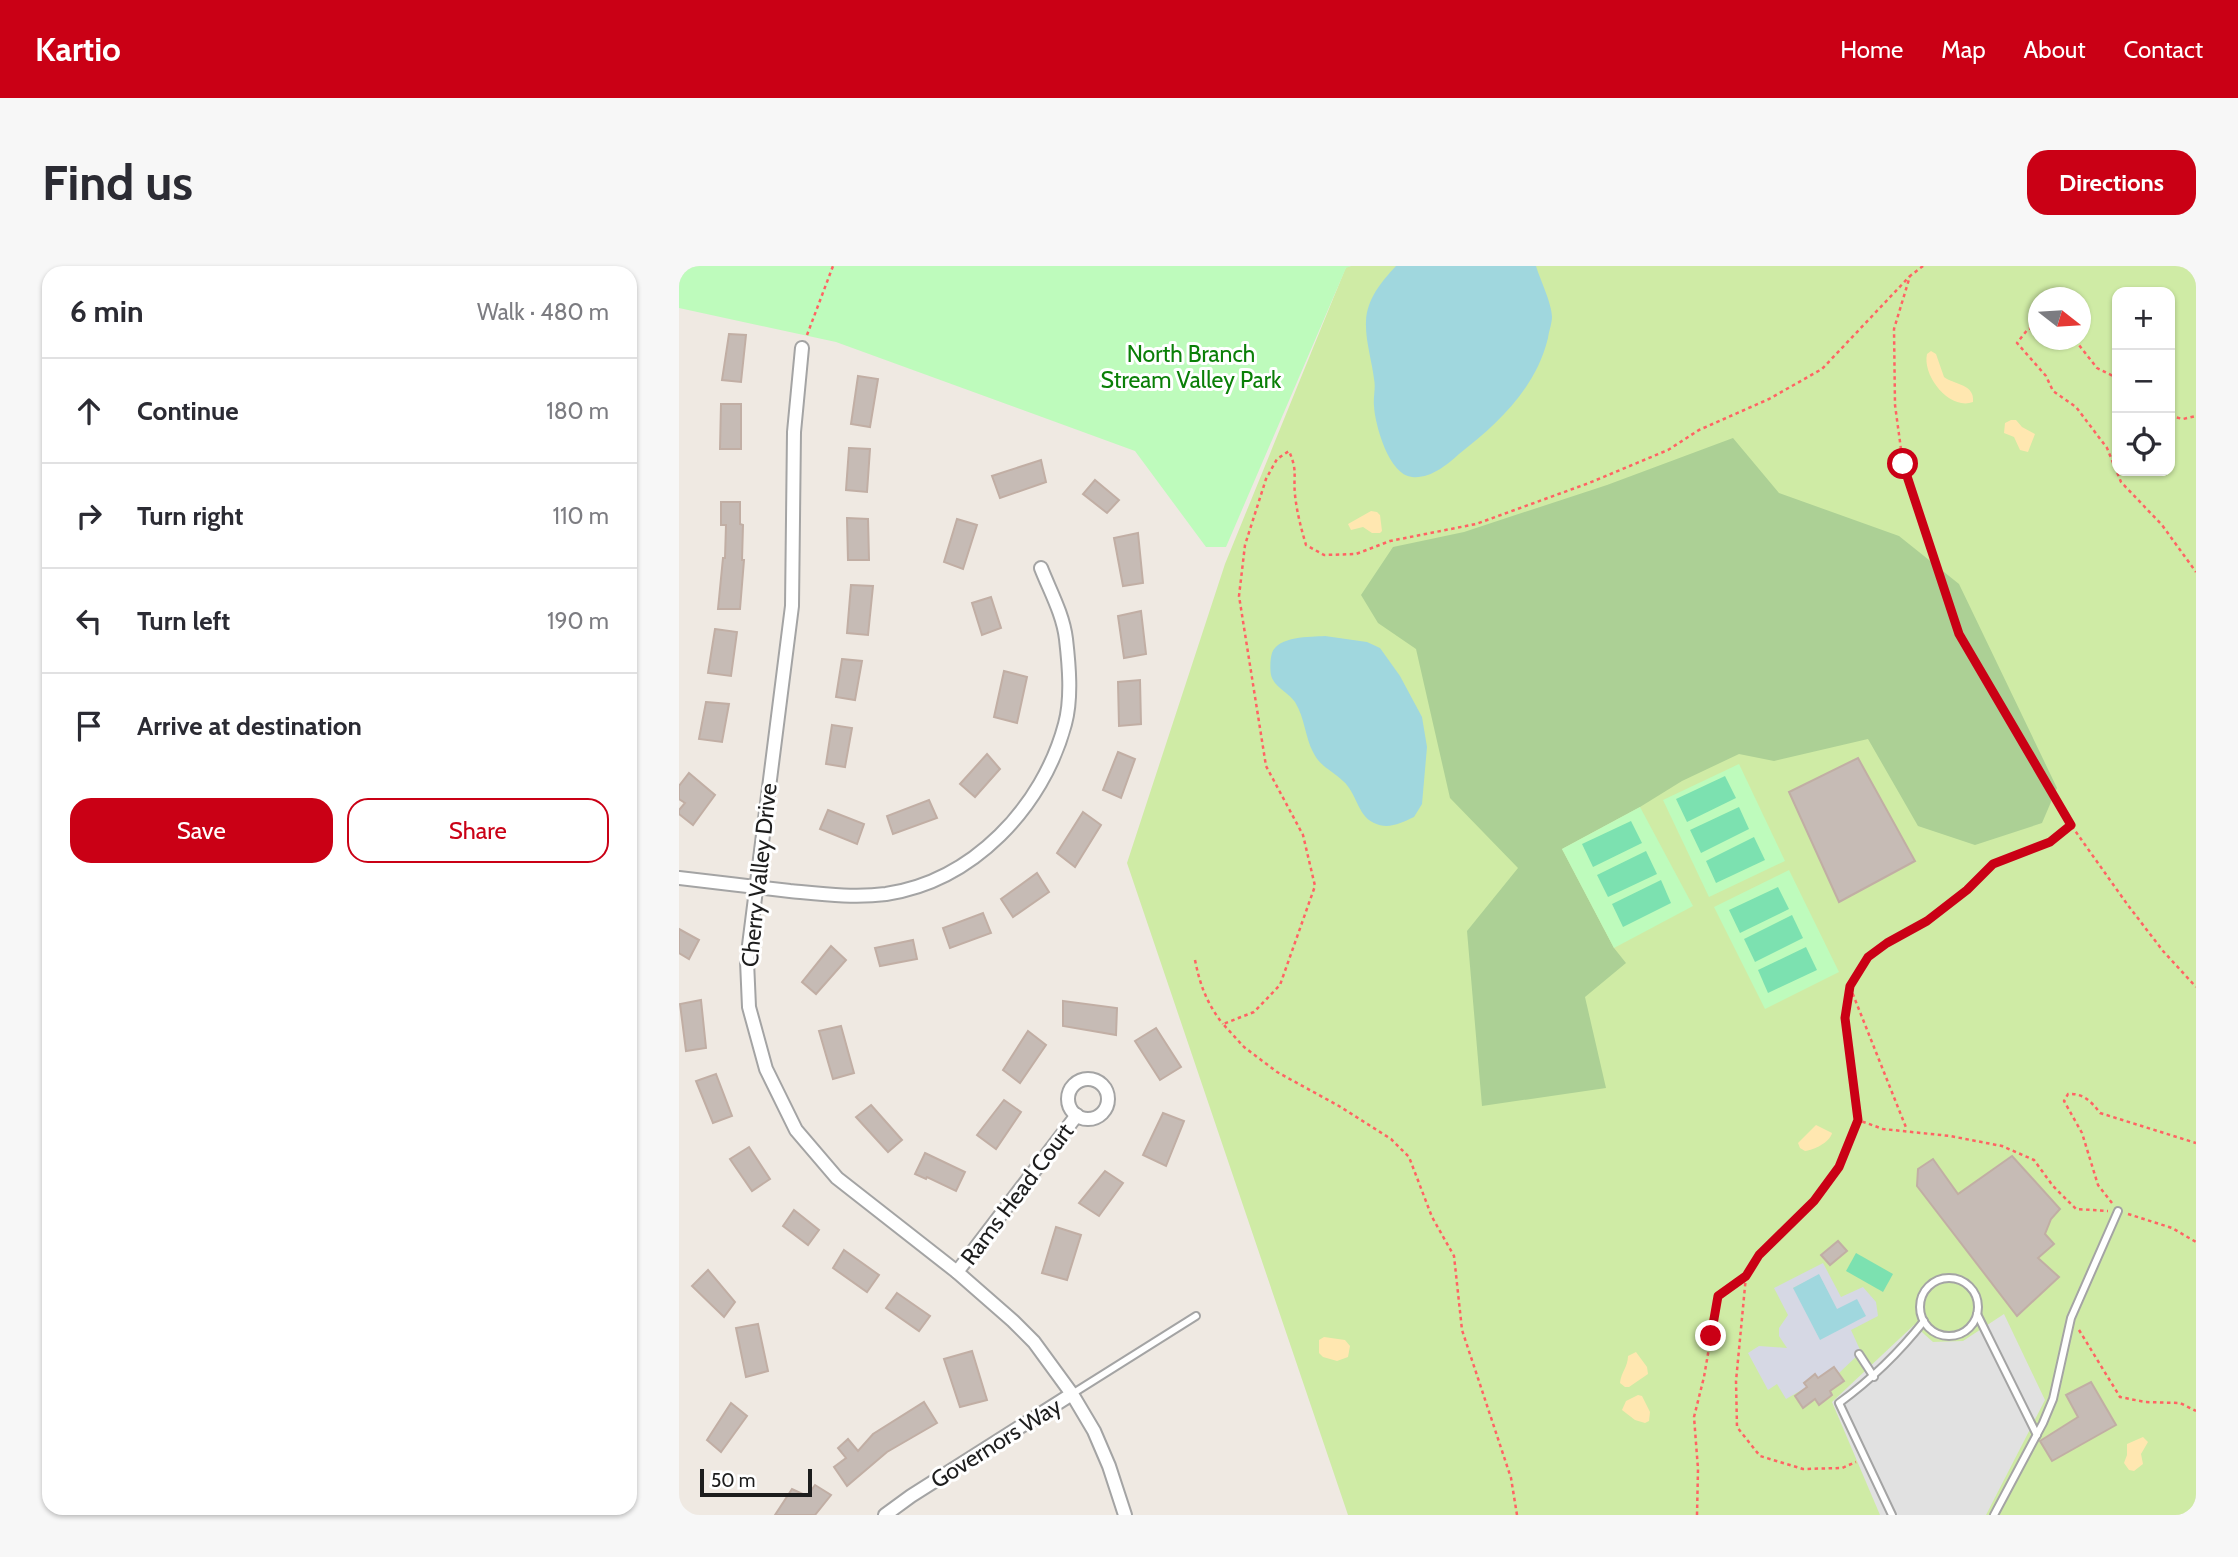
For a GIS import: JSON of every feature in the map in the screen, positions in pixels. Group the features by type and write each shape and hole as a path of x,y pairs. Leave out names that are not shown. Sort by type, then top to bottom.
{"street":[{"name":"Cherry Valley Drive","path":"802,348 794,432 792,606 747,961 749,1007 766,1069 796,1130 837,1178 957,1272 1034,1342 1072,1394 1094,1431 1109,1465 1125,1515"},
{"path":"679,878 847,897 887,893 923,884 963,865 1008,829 1045,778 1065,723 1069,693 1063,622 1041,568"},
{"name":"Rams Head Court","path":"957,1272 1077,1115"},
{"name":"Governors Way","path":"885,1515 1072,1394"}],"lane":[{"path":"1994,1515 2053,1399 2071,1318 2118,1211"},
{"path":"1977,1314 1972,1324 1963,1332 1941,1335 1931,1330 1924,1321 1920,1311 1921,1299 1926,1289 1934,1282 1945,1278 1956,1278 1966,1283 1974,1292 1977,1314 2036,1435"},
{"path":"1072,1394 1196,1316"},
{"path":"1892,1515 1839,1403 1874,1377 1924,1321"},
{"path":"1859,1354 1874,1377"}],"path":[{"path":"802,348 833,266"},
{"path":"1223,1024 1254,1012 1280,985 1315,886 1303,835 1266,766 1239,596 1245,545 1266,479 1277,459 1289,452 1296,467 1295,491 1306,545 1324,555 1356,554 1390,541 1476,524 1589,483 1668,450 1699,430 1769,399 1822,369 1910,276 1923,266"},
{"path":"1910,276 1894,329 1895,405 1903,464 1959,634 2071,825 2134,913 2196,987"},
{"path":"2028,328 2017,343 2046,376 2053,391 2076,407 2107,448 2121,482 2162,525 2196,572"},
{"path":"2083,350 2097,368 2112,376"},
{"path":"2175,417 2183,419 2196,416"},
{"path":"1697,1515 1694,1417 1718,1296 1746,1276 1759,1255 1814,1201 1839,1167 1858,1120 1845,1018 1850,986 1868,957 1927,921 1967,890 1993,864 2050,842 2071,825"},
{"path":"1195,960 1199,985 1210,1008 1244,1047 1277,1072 1339,1105 1391,1139 1409,1157 1432,1217 1454,1256 1462,1330 1511,1478 1517,1515"},
{"path":"1850,986 1907,1130"},
{"path":"2118,1211 2098,1185 2081,1133 2064,1101 2068,1094 2078,1093 2100,1113 2196,1143"},
{"path":"1858,1120 1882,1129 1907,1130 2002,1146 2034,1160 2053,1186 2076,1209 2118,1211 2172,1228 2196,1242"},
{"path":"1746,1276 1736,1381 1737,1427 1760,1456 1804,1469 1842,1468 1865,1458"},
{"path":"2071,1318 2120,1397 2145,1402 2180,1403 2196,1412"}],"green space":[{"name":"North Branch Stream Valley Park","path":"679,266 1351,266 1346,268 1226,547 1206,547 1135,451 836,342 679,308"},
{"path":"2196,266 2196,1515 1348,1515 1127,863 1225,564 1346,267"},
{"path":"1733,438 1779,493 1899,536 1959,584 2057,788 2042,823 1975,845 1918,826 1868,739 1774,761 1739,754 1682,781 1562,849 1614,948 1626,963 1585,997 1606,1088 1482,1106 1467,931 1518,868 1450,798 1416,649 1378,623 1361,595 1393,547 1464,532 1607,485"},
{"path":"1739,764 1785,861 1709,897 1663,800"},
{"path":"1725,776 1736,798 1687,822 1676,799"},
{"path":"1640,807 1693,906 1614,948 1562,849"},
{"path":"1739,807 1749,829 1701,853 1690,830"},
{"path":"1631,821 1642,843 1593,867 1582,844"},
{"path":"1754,837 1765,860 1716,883 1706,861"},
{"path":"1646,851 1657,874 1608,897 1597,875"},
{"path":"1789,870 1839,972 1765,1009 1714,907"},
{"path":"1661,880 1671,903 1623,927 1612,904"},
{"path":"1778,887 1789,909 1740,933 1729,910"},
{"path":"1792,915 1803,938 1755,962 1744,939"},
{"path":"1806,947 1817,970 1768,993 1758,970"},
{"path":"1856,1253 1893,1274 1883,1292 1846,1271"}],"sand":[{"path":"1931,351 1936,354 1944,377 1968,388 1973,402 1955,401 1939,390 1927,363 1927,354"},
{"path":"2016,420 2035,434 2028,452 2020,450 2014,437 2004,433 2005,423"},
{"path":"1371,511 1380,515 1380,533 1372,533 1363,527 1351,530 1348,524"},
{"path":"1816,1125 1832,1133 1831,1136 1821,1145 1805,1151 1798,1143"},
{"path":"1324,1337 1345,1340 1350,1346 1348,1357 1337,1361 1323,1357 1319,1353 1319,1340"},
{"path":"1636,1352 1647,1367 1648,1374 1625,1387 1620,1383 1628,1356"},
{"path":"1638,1395 1642,1396 1650,1412 1649,1421 1645,1423 1635,1420 1622,1410 1626,1401"},
{"path":"2143,1437 2148,1442 2141,1454 2143,1464 2134,1471 2129,1470 2124,1463 2127,1444"}],"shaded area":[{"path":"1823,1263 1841,1297 1863,1287 1876,1302 1878,1316 1851,1330 1861,1352 1839,1373 1834,1367 1818,1378 1815,1375 1804,1382 1807,1387 1786,1399 1777,1384 1768,1390 1748,1353 1759,1346 1787,1348 1779,1336 1779,1328 1788,1315 1774,1288","holes":["1819,1275 1837,1310 1793,1288"]},
{"path":"2004,1314 2045,1400 1986,1515 1880,1515 1832,1402 1914,1325 1933,1342 1963,1341"}],"water":[{"path":"1396,266 1536,266 1552,317 1548,338 1535,373 1514,404 1449,463 1432,474 1419,477 1404,474 1390,459 1380,436 1374,406 1375,382 1367,336 1367,313 1376,291"},
{"path":"1325,636 1367,642 1380,648 1400,676 1422,717 1427,747 1422,804 1414,817 1389,826 1379,825 1368,819 1348,786 1316,757 1295,702 1273,679 1271,661 1275,647 1295,638"},
{"path":"1819,1274 1837,1309 1857,1299 1866,1316 1820,1340 1793,1288"}],"building":[{"path":"729,334 746,335 741,382 722,380"},
{"path":"858,376 878,379 870,427 851,424"},
{"path":"721,404 741,404 741,449 720,449"},
{"path":"849,448 870,449 867,492 846,490"},
{"path":"1041,460 1046,482 1000,498 992,476"},
{"path":"1095,480 1119,500 1107,513 1083,494"},
{"path":"721,502 740,502 744,560 740,609 718,609 725,558 726,525 721,525"},
{"path":"847,518 868,519 869,560 848,560"},
{"path":"957,519 977,525 963,569 944,562"},
{"path":"1138,533 1143,583 1123,586 1114,538"},
{"path":"851,585 873,586 868,635 847,633"},
{"path":"991,597 1001,628 982,635 972,603"},
{"path":"1141,611 1146,654 1124,658 1118,616"},
{"path":"715,629 737,632 731,676 708,673"},
{"path":"842,659 862,661 855,700 836,697"},
{"path":"1004,671 1027,677 1017,723 994,717"},
{"path":"1140,680 1141,724 1119,726 1118,682"},
{"path":"706,702 729,704 722,742 699,739"},
{"path":"832,725 852,728 845,767 826,764"},
{"path":"1118,752 1135,759 1121,798 1103,790"},
{"path":"987,754 1000,769 975,797 960,784"},
{"path":"1858,758 1915,861 1839,902 1789,792"},
{"path":"689,773 715,795 693,825 679,814 685,803 679,799 679,786"},
{"path":"929,800 937,818 893,834 887,816"},
{"path":"828,810 864,824 857,844 820,829"},
{"path":"1083,812 1101,825 1075,867 1057,853"},
{"path":"1037,873 1049,892 1013,917 1001,899"},
{"path":"983,913 991,933 950,948 943,928"},
{"path":"679,929 699,940 689,959 679,953"},
{"path":"913,940 917,959 880,966 875,948"},
{"path":"831,946 846,960 816,994 802,982"},
{"path":"701,1000 706,1048 686,1051 680,1004"},
{"path":"1063,1001 1117,1008 1116,1035 1063,1026"},
{"path":"841,1026 854,1073 833,1079 819,1031"},
{"path":"1156,1028 1181,1067 1160,1080 1135,1041"},
{"path":"1028,1031 1046,1045 1020,1083 1003,1070"},
{"path":"716,1074 732,1116 713,1123 696,1081"},
{"path":"1004,1100 1021,1112 996,1149 977,1135"},
{"path":"871,1105 902,1140 888,1152 856,1117"},
{"path":"1163,1113 1184,1121 1166,1166 1143,1155"},
{"path":"749,1147 770,1179 752,1191 730,1159"},
{"path":"925,1153 965,1172 956,1191 915,1174"},
{"path":"2012,1156 2060,1209 2051,1219 2045,1234 2054,1244 2038,1258 2059,1277 2017,1316 1917,1186 1918,1169 1933,1159 1958,1194"},
{"path":"1105,1171 1123,1183 1099,1216 1079,1203"},
{"path":"794,1210 819,1230 808,1245 783,1226"},
{"path":"1056,1227 1081,1235 1067,1280 1042,1273"},
{"path":"1838,1241 1847,1251 1830,1265 1821,1255"},
{"path":"844,1250 879,1275 867,1292 833,1268"},
{"path":"708,1270 735,1302 724,1317 692,1286"},
{"path":"897,1293 930,1316 919,1331 886,1308"},
{"path":"758,1324 768,1371 746,1377 736,1328"},
{"path":"972,1351 987,1400 960,1407 944,1359"},
{"path":"1834,1367 1844,1381 1830,1391 1832,1395 1819,1405 1815,1399 1803,1408 1795,1396 1807,1387 1804,1383 1815,1374 1818,1378"},
{"path":"2091,1382 2116,1425 2052,1461 2040,1441 2078,1417 2066,1395"},
{"path":"924,1402 937,1423 887,1452 847,1486 834,1467 846,1458 838,1448 848,1439 858,1451 873,1434"},
{"path":"731,1403 747,1416 721,1452 707,1440"},
{"path":"815,1485 831,1495 815,1515 775,1515 792,1489 807,1496"}],"route":[{"path":"1711,1336 1718,1296 1746,1276 1759,1255 1814,1201 1839,1167 1858,1120 1845,1018 1850,986 1868,957 1927,921 1967,890 1993,864 2050,842 2071,825 1959,634 1903,464"}]}
